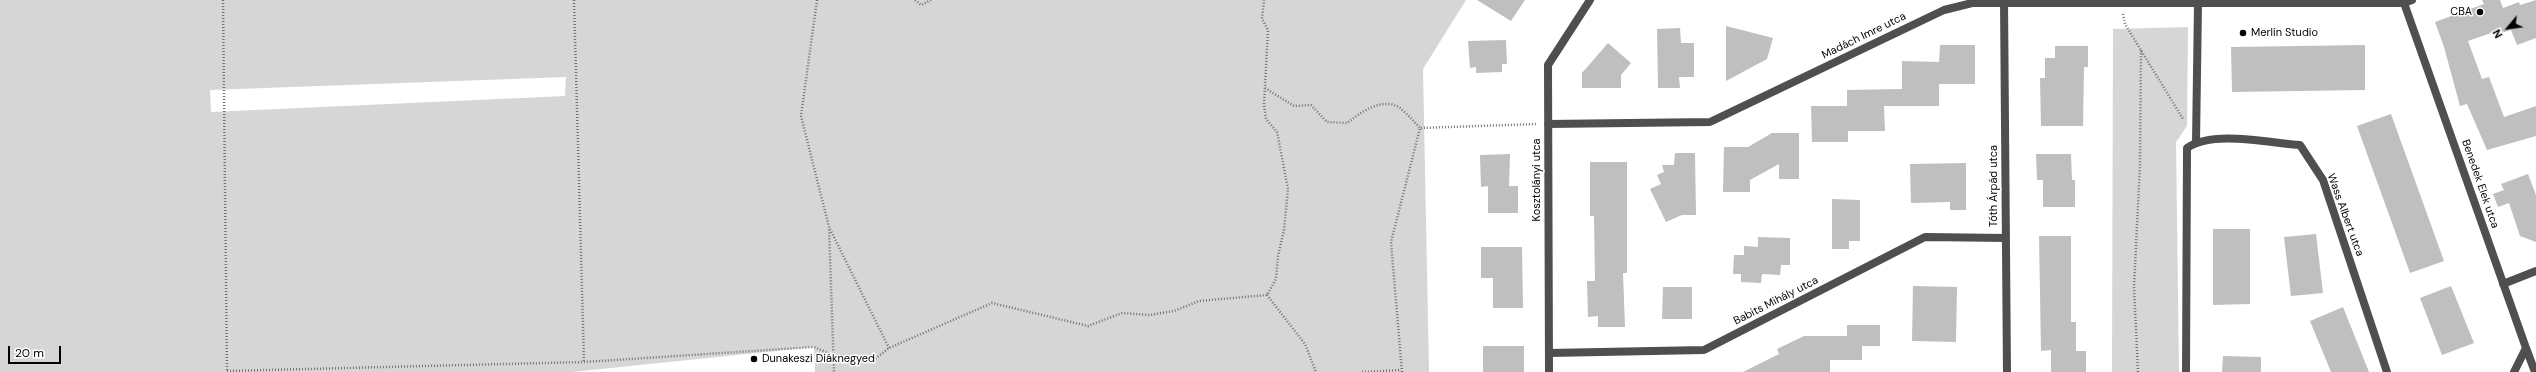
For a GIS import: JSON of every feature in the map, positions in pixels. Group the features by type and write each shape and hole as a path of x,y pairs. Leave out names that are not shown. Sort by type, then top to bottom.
{"street":[{"name":"Kosztolányi utca","path":"1549,372 1548,65 1590,0"},
{"name":"Madách Imre utca","path":"1548,124 1710,122 1944,10 1972,3 2404,3 2412,0"},
{"name":"Tóth Árpád utca","path":"2004,2 2006,372"},
{"name":"Benedek Elek utca","path":"2404,3 2535,372"},
{"path":"2186,372 2187,148 2196,142 2198,4"},
{"name":"Wass Albert utca","path":"2196,142 2222,139 2300,145 2323,180 2387,372"},
{"name":"Babits Mihály utca","path":"1549,352 1704,350 1925,236 2006,238"},
{"path":"2503,284 2536,271"},
{"path":"2514,372 2526,348"}],"path":[{"path":"223,0 227,372 584,362 814,347 833,355 875,359 889,348 992,303 1088,326 1122,314 1149,315 1174,311 1199,301 1267,294"},
{"path":"574,0 584,362"},
{"path":"817,0 800,116 829,227 889,348"},
{"path":"915,0 921,5 931,0"},
{"path":"1264,0 1262,19 1268,30 1265,88 1266,119 1277,132 1288,189 1284,230 1278,256 1276,279 1267,294"},
{"path":"2122,4 2125,24 2185,123"},
{"path":"2138,372 2134,288 2140,164 2141,49"},
{"path":"1265,88 1294,106 1311,105 1327,122 1347,123 1365,109 1390,104 1399,107 1420,128 1548,124"},
{"path":"1362,372 1402,371 1391,242 1420,128"},
{"path":"829,227 834,372"},
{"path":"1267,294 1305,344 1316,372"}],"shaded area":[{"path":"0,0 1466,0 1423,69 1429,372 815,372 814,347 572,372 0,372","holes":["566,77 565,96 211,112 210,90"]},
{"path":"2188,27 2187,126 2176,142 2179,372 2112,372 2113,29"}],"building":[{"path":"1477,0 1525,0 1511,21"},
{"path":"2482,0 2500,0 2503,8 2519,2 2520,5 2536,0 2536,38 2517,45 2511,30 2495,35 2494,32 2468,41 2482,79 2489,77 2504,117 2536,106 2536,136 2487,150 2467,104 2460,106 2444,47 2435,22 2484,4"},
{"path":"1726,26 1773,38 1767,59 1726,81"},
{"path":"1680,28 1681,43 1694,43 1694,77 1679,77 1680,88 1658,88 1657,29"},
{"path":"1506,40 1507,64 1502,64 1502,72 1476,73 1476,67 1470,68 1468,41"},
{"path":"1608,43 1631,63 1621,75 1621,88 1582,88 1582,73"},
{"path":"1940,45 1975,45 1975,84 1939,84 1939,106 1884,106 1885,131 1848,131 1848,142 1812,142 1811,106 1847,106 1847,90 1902,89 1902,61 1939,62"},
{"path":"2365,45 2365,90 2232,92 2231,47"},
{"path":"2055,46 2088,46 2088,67 2084,67 2083,126 2041,126 2040,78 2045,78 2045,58 2055,58"},
{"path":"2391,114 2444,261 2410,273 2357,126"},
{"path":"1772,133 1799,133 1799,179 1779,179 1779,164 1750,180 1750,192 1723,192 1724,147 1748,147"},
{"path":"1675,153 1695,153 1696,215 1682,215 1666,222 1650,189 1661,184 1657,175 1664,172 1662,165 1674,165"},
{"path":"1510,154 1509,186 1518,186 1518,213 1488,213 1488,186 1481,187 1480,155"},
{"path":"2036,154 2071,154 2072,180 2075,180 2075,207 2043,207 2043,180 2037,180"},
{"path":"1590,162 1627,162 1627,273 1623,273 1625,327 1598,327 1598,316 1588,317 1587,281 1595,281 1594,216 1590,216"},
{"path":"1966,163 1966,210 1950,210 1950,202 1911,203 1910,164"},
{"path":"2528,174 2536,195 2536,242 2520,236 2509,203 2498,207 2493,194 2504,190 2501,184"},
{"path":"1832,199 1860,200 1860,241 1849,241 1849,249 1832,249"},
{"path":"2213,229 2250,229 2250,304 2213,305"},
{"path":"2316,234 2323,293 2291,296 2284,237"},
{"path":"2039,236 2071,236 2071,322 2076,322 2076,351 2086,351 2086,372 2051,372 2051,350 2041,351"},
{"path":"1758,237 1790,238 1790,265 1781,265 1780,275 1762,274 1761,283 1741,282 1741,274 1733,274 1734,255 1744,255 1744,246 1758,247"},
{"path":"1481,247 1522,247 1523,308 1493,308 1493,278 1481,278"},
{"path":"1913,286 1957,287 1956,342 1912,341"},
{"path":"2451,286 2474,343 2442,355 2420,298"},
{"path":"1663,287 1692,287 1692,319 1662,319"},
{"path":"2343,307 2369,372 2331,372 2310,321"},
{"path":"1847,325 1880,325 1880,346 1862,346 1862,360 1830,360 1830,372 1743,372 1779,354 1777,349 1804,336 1847,336"},
{"path":"1483,346 1524,346 1524,372 1483,372"},
{"path":"2223,356 2261,357 2261,372 2222,372"}],"place":[{"name":"CBA","path":"2480,12"},
{"name":"Merlin Studio","path":"2243,33"},
{"name":"Dunakeszi Diáknegyed","path":"754,359"}]}
